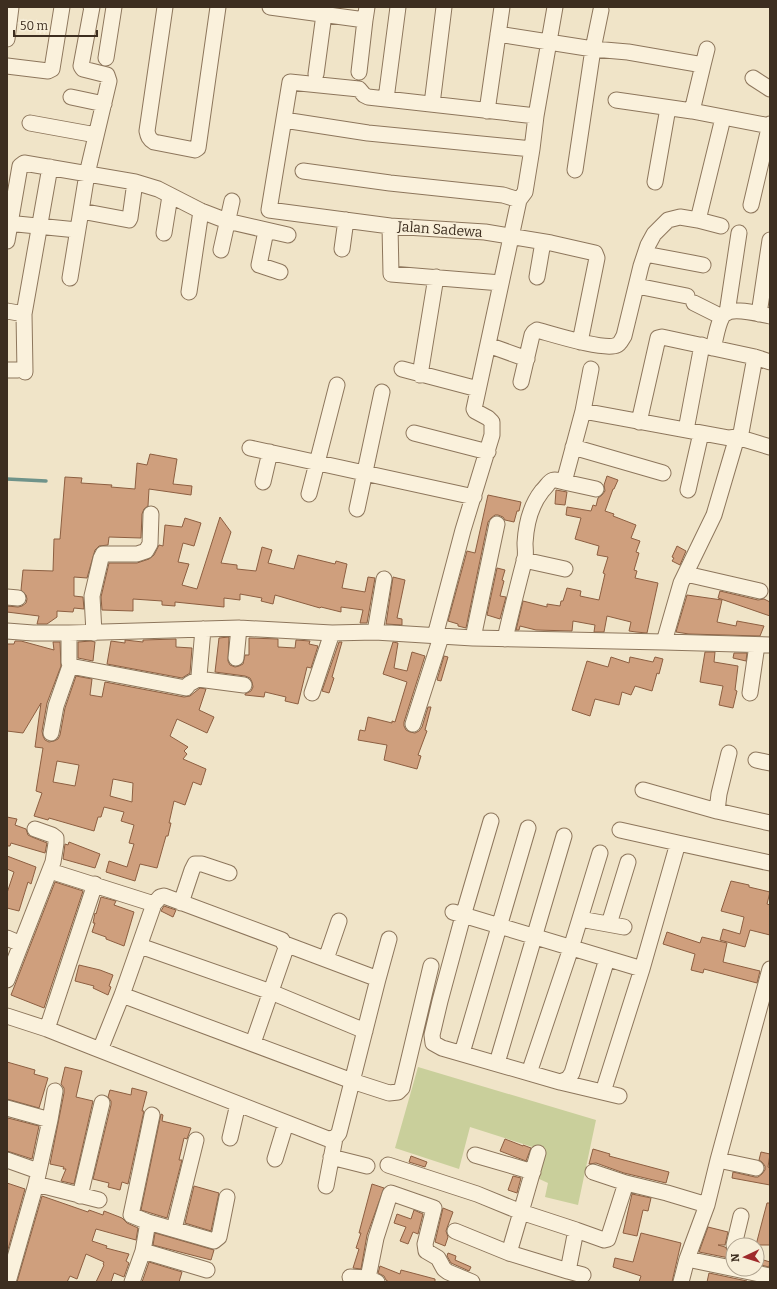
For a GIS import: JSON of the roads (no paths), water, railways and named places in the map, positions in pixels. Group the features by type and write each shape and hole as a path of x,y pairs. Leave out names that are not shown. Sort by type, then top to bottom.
{"street":[{"path":"7,39 12,7"},
{"path":"7,66 48,71 52,69 62,7"},
{"path":"165,7 147,131 148,136 150,140 154,142 194,150 198,148 218,7"},
{"path":"270,7 366,14 359,72"},
{"path":"386,99 398,7"},
{"path":"432,104 444,7"},
{"path":"487,111 502,7"},
{"path":"413,724 438,637 463,530 492,435 492,422 475,411 475,405 519,200 525,192 536,116 555,7"},
{"path":"100,8 106,58"},
{"path":"70,278 87,174 109,81 107,75 83,69 81,66 100,8"},
{"path":"316,74 325,10"},
{"path":"574,170 601,10"},
{"path":"498,34 594,49 628,52 703,65"},
{"path":"692,111 707,49"},
{"path":"752,78 770,89"},
{"path":"390,226 269,210 290,82 359,89 364,96 536,116"},
{"path":"71,97 104,104"},
{"path":"616,100 692,111 770,126 751,205"},
{"path":"655,182 668,108"},
{"path":"698,220 723,118"},
{"path":"284,120 368,133 532,149"},
{"path":"30,122 96,135"},
{"path":"7,241 8,223 20,166 24,163 135,182 158,189 201,211 227,222 288,235"},
{"path":"17,371 24,314 50,167"},
{"path":"303,171 390,183 503,195 519,200"},
{"path":"81,211 129,220 135,182"},
{"path":"164,233 170,196"},
{"path":"222,250 232,201"},
{"path":"189,292 201,211"},
{"path":"521,382 532,335 538,330 580,342 610,347 618,345 624,336 645,254 654,234 668,220 680,217 722,226"},
{"path":"342,250 346,220"},
{"path":"8,223 78,230"},
{"name":"Jalan Sadewa","path":"436,277 391,274 390,226 484,232 595,252 597,258 580,342"},
{"path":"266,231 259,265 280,272"},
{"path":"686,430 707,346 725,315 739,233"},
{"path":"637,286 690,299 725,315 736,310 764,315 770,240"},
{"path":"537,277 543,242"},
{"path":"645,254 703,266"},
{"path":"420,374 436,277 501,282"},
{"path":"7,311 24,314"},
{"path":"639,422 658,338 662,336 755,357 770,362"},
{"path":"488,345 527,359"},
{"path":"664,642 678,591 714,516 737,437 741,433 755,357"},
{"path":"402,369 478,389"},
{"path":"564,482 583,411 591,369"},
{"path":"309,494 337,385"},
{"path":"356,509 382,392"},
{"path":"583,411 729,438 737,437 770,447"},
{"path":"414,433 488,452"},
{"path":"688,490 701,433"},
{"path":"573,447 663,473"},
{"path":"250,448 474,497"},
{"path":"263,482 270,452"},
{"path":"505,639 524,560 526,534 531,510 539,495 551,481 557,480 596,489"},
{"path":"94,633 92,596 101,558 103,554 137,554 146,551 150,544 151,514"},
{"path":"473,638 497,524"},
{"path":"524,560 565,569"},
{"path":"686,574 760,591"},
{"path":"375,632 384,579"},
{"path":"236,658 239,628"},
{"path":"7,631 33,633 94,633 239,628 332,633 375,632 438,637 764,645 750,693"},
{"path":"198,679 203,629"},
{"path":"51,733 56,706 70,666 69,633"},
{"path":"312,693 332,633"},
{"path":"70,666 186,688 189,684 198,679 244,685"},
{"path":"717,811 719,794 729,753"},
{"path":"643,790 717,811 770,823"},
{"path":"491,821 458,914 431,1039 433,1043 442,1048 560,1082 619,1096"},
{"path":"462,1053 528,828"},
{"path":"7,980 14,941 50,871 53,862 56,838 35,829"},
{"path":"620,830 678,844 770,863"},
{"path":"497,1064 564,836"},
{"path":"604,1092 642,969 678,844"},
{"path":"529,1073 571,948 600,853"},
{"path":"580,919 616,926 628,862"},
{"path":"181,903 195,864 202,864 229,873"},
{"path":"50,871 95,884 154,904"},
{"path":"47,1029 95,884"},
{"path":"95,1048 102,1045 122,995 154,904 160,897 164,896 282,940 285,944 378,979"},
{"path":"458,914 642,969"},
{"path":"326,959 339,921"},
{"path":"326,1186 335,1138 339,1132 389,939"},
{"path":"253,1043 286,948 285,944"},
{"path":"140,946 271,992 365,1031"},
{"path":"560,1082 568,1079 572,1073 607,959"},
{"path":"122,995 352,1081 389,1093 398,1092 402,1088 431,966"},
{"path":"681,1282 687,1259 707,1205 770,969"},
{"path":"7,1016 47,1029 328,1139 335,1138"},
{"path":"8,1282 37,1178 55,1091"},
{"path":"80,1196 102,1103"},
{"path":"230,1138 238,1104"},
{"path":"7,1108 50,1120"},
{"path":"152,1115 131,1215 148,1222 214,1241 219,1237 226,1197"},
{"path":"275,1159 286,1123"},
{"path":"174,1230 196,1140"},
{"path":"509,1253 538,1153"},
{"path":"475,1155 533,1172"},
{"path":"332,1156 368,1166"},
{"path":"7,1160 37,1178 80,1196 99,1200"},
{"path":"718,1160 756,1168"},
{"path":"388,1165 477,1194 521,1212 604,1240 608,1239 626,1182"},
{"path":"593,1172 707,1205"},
{"path":"350,1277 373,1280 376,1238 391,1193 434,1208 425,1244 426,1251 438,1258 444,1269 448,1272 472,1282"},
{"path":"736,1237 741,1216"},
{"path":"132,1282 143,1251 148,1222"},
{"path":"568,1271 576,1230"},
{"path":"455,1231 509,1253 583,1275"},
{"path":"143,1251 207,1270"},
{"path":"687,1259 725,1267"}],"waterway":[{"path":"7,479 46,481"}]}
